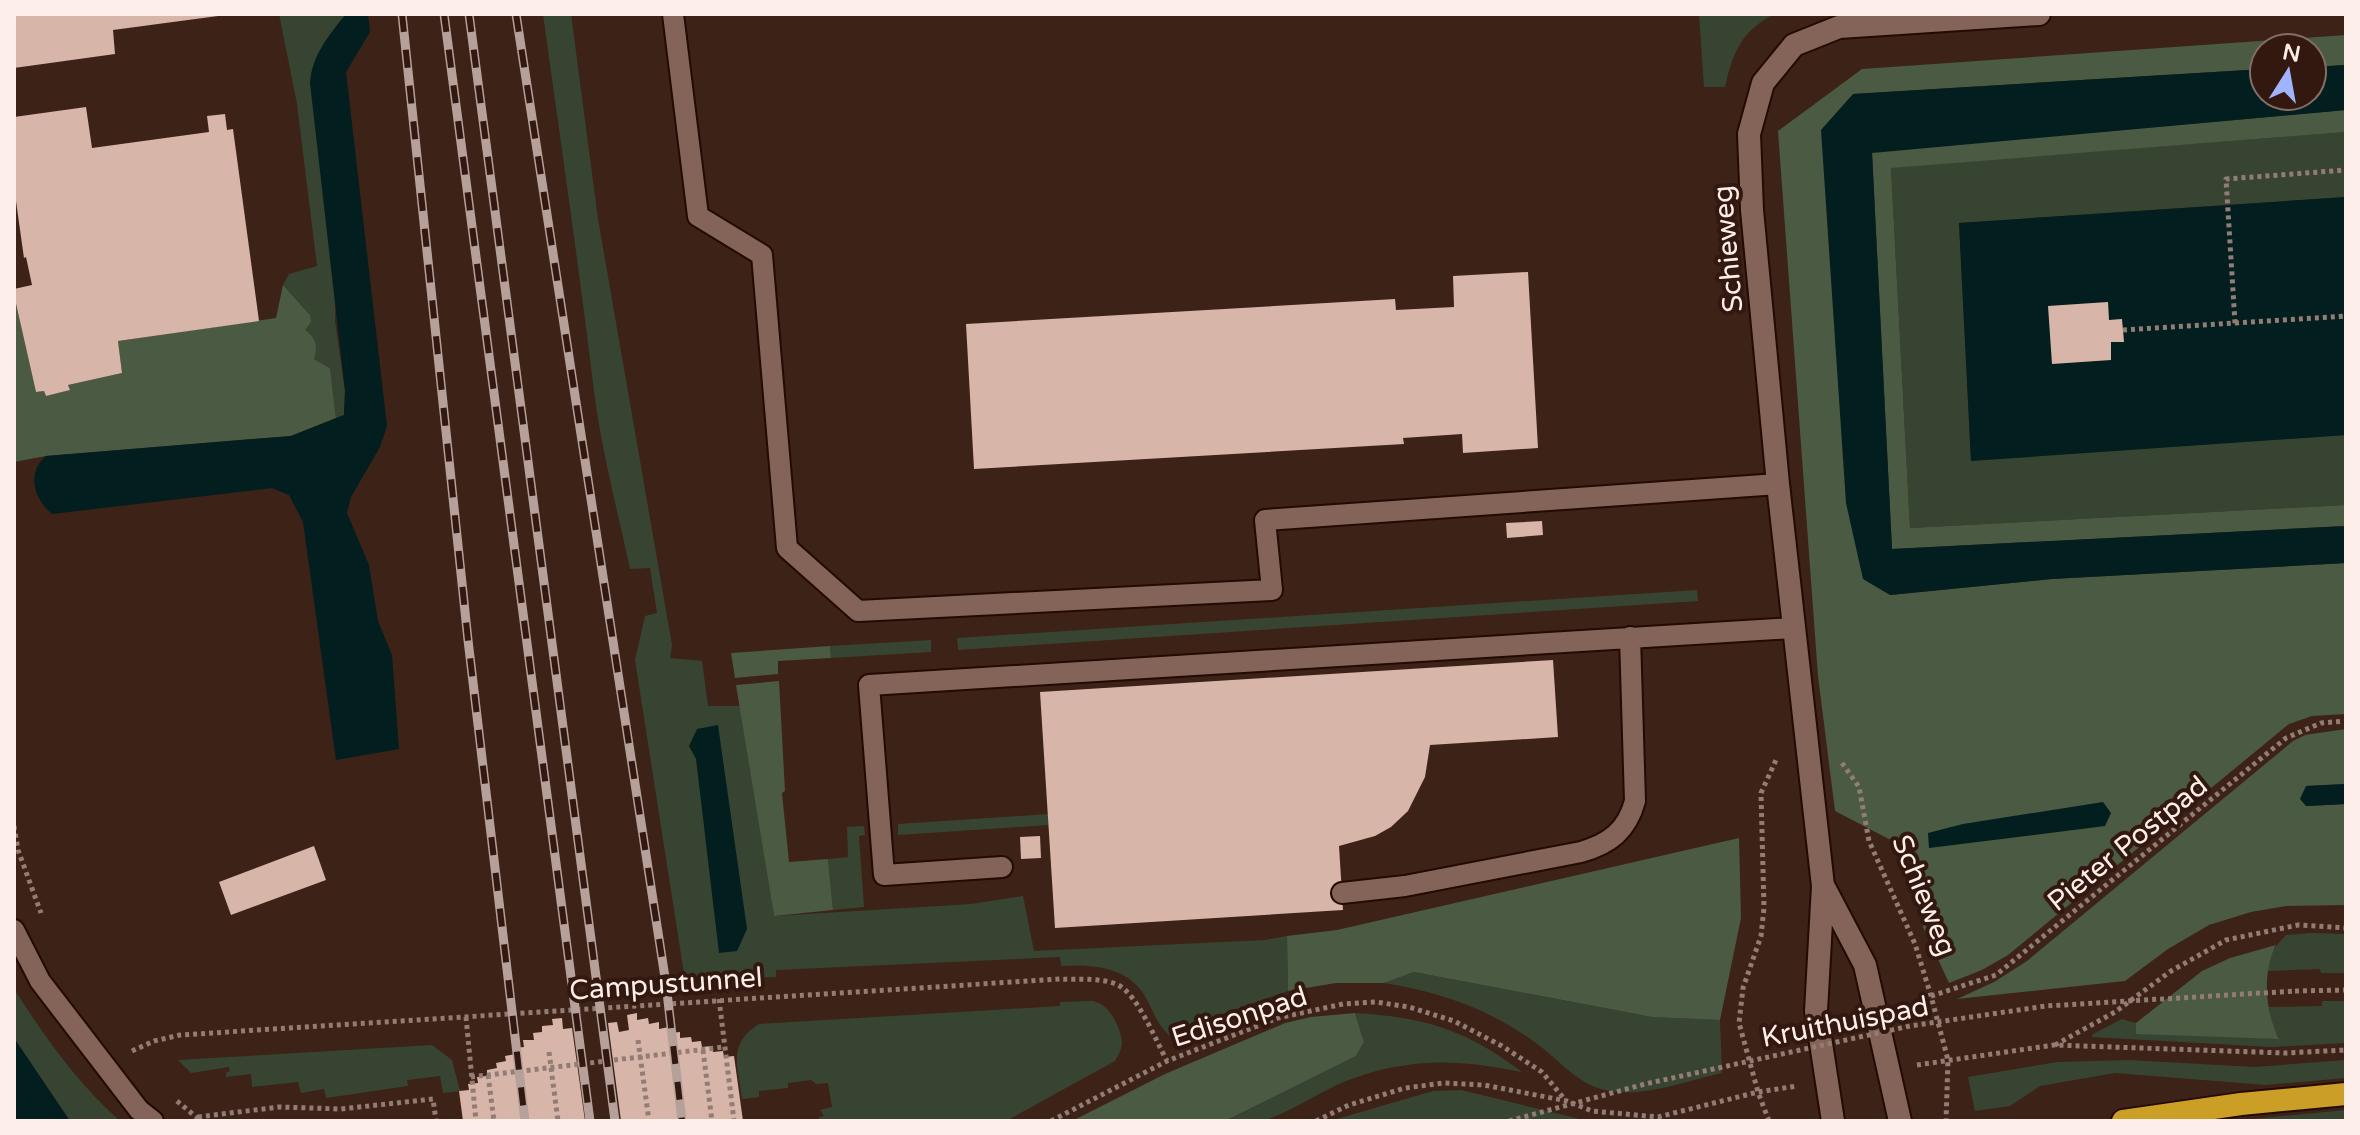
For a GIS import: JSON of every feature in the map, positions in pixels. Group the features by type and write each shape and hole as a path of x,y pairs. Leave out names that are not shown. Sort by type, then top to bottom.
{"highway":[{"path":"2123,1121 2241,1104 2346,1094"}],"street":[{"name":"Schieweg","path":"1833,1121 1816,1011 1823,886 1778,484 1752,210 1749,134 1763,83 1794,45 1839,27 2039,14"},
{"name":"Schieweg","path":"1823,886 1865,965 1900,1121"}],"lane":[{"path":"673,14 698,216 762,255 787,548 858,611 1272,590 1265,520 1778,484"},
{"path":"1002,867 884,875 869,685 1793,628"},
{"path":"1342,893 1405,886 1566,855 1599,847 1613,838 1625,826 1635,801 1630,637"},
{"path":"14,930 40,981 139,1110 153,1121"}],"path":[{"path":"2235,323 2226,179 2346,170"},
{"path":"2123,330 2346,316"},
{"path":"1769,1121 1739,1023 1743,988 1761,936 1764,908 1761,793 1801,708"},
{"name":"Pieter Postpad","path":"1931,996 1996,975 2286,738 2321,723 2346,721"},
{"name":"Schieweg","path":"1835,753 1859,787 1869,841 1915,944 1931,996 1948,1060 1946,1121"},
{"path":"14,826 18,850 47,923"},
{"path":"2054,1045 2115,1012 2171,971 2226,940 2298,925 2346,928"},
{"name":"Campustunnel","path":"137,1062 128,1053 154,1041 180,1035 1060,979 1099,980 1117,985 1131,994 1167,1061"},
{"name":"Kruithuispad","path":"1509,1121 1645,1084 1910,1026 2046,1006 2346,990"},
{"path":"719,999 734,1121"},
{"name":"Edisonpad","path":"1051,1121 1167,1061 1278,1018 1343,1004 1376,1002 1409,1007 1454,1021 1502,1046 1542,1072 1567,1101"},
{"path":"466,1017 476,1121"},
{"path":"638,1040 649,1121"},
{"path":"1948,1060 2054,1045 2285,1053 2346,1050"},
{"path":"471,1077 724,1047"},
{"path":"703,1050 712,1121"},
{"path":"549,1052 558,1121"},
{"path":"488,1075 494,1121"},
{"name":"Kruithuispad","path":"1316,1121 1349,1105 1405,1088 1444,1083 1484,1085 1567,1101 1592,1111 1655,1119 1758,1092"},
{"path":"175,1099 199,1119 279,1107 341,1109 433,1099 436,1121"}],"green space":[{"path":"279,14 346,14 335,321 345,391 344,415 336,418 330,368 314,359 305,330 310,315 283,285 289,274 317,266 297,104"},
{"path":"543,14 571,14 598,219 672,645 670,658 702,661 708,706 740,706 774,916 971,904 1023,896 1034,951 1265,940 1287,936 1288,991 1170,1036 1143,993 1127,977 1095,967 1061,966 1060,957 776,970 776,977 685,980 635,660 645,616 657,613 650,568 630,569 600,430"},
{"path":"1699,14 1774,14 1754,28 1740,44 1725,87 1704,87"},
{"path":"2346,35 2346,65 2328,66 2328,36"},
{"path":"2248,42 2248,70 1853,94 1890,595 2051,579 2346,563 2346,714 2312,716 2289,724 2008,955 1982,970 1949,983 1923,927 1908,849 1835,811 1818,676 1778,131 1862,69"},
{"path":"2346,110 2346,132 1891,168 1910,528 2346,505 2346,526 1892,549 1872,152"},
{"path":"2346,132 2346,197 1959,223 1971,460 2346,435 2346,505 1910,528 1891,167"},
{"path":"283,285 310,315 311,322 305,330 315,343 314,359 330,368 336,418 291,436 46,456 14,462 14,295 36,392 44,391 46,396 69,390 68,385 122,373 118,341 276,318"},
{"path":"1697,590 1698,601 958,650 957,638"},
{"path":"931,640 931,652 831,658 830,646"},
{"path":"830,646 831,658 778,661 778,674 735,678 731,653"},
{"path":"779,681 785,791 782,793 789,862 828,859 833,910 774,916 736,685"},
{"path":"2346,729 2346,784 2306,786 2307,806 2346,804 2346,905 2286,906 2251,912 2209,925 2168,949 2125,981 1957,999 1994,982 2027,961 2293,741 2305,735"},
{"path":"1048,814 1048,825 898,835 898,824"},
{"path":"864,826 865,835 859,836 864,907 833,910 828,859 848,857 847,827"},
{"path":"1739,838 1741,918 1720,1020 1652,1017 1414,972 1384,983 1336,983 1288,991 1287,936 1337,930"},
{"path":"2346,934 2346,973 2321,973 2320,969 2267,971 2273,952 2286,935"},
{"path":"2276,945 2269,968 2267,992 2279,1039 2136,1034 2136,1023 2202,971 2230,958"},
{"path":"1414,972 1652,1017 1720,1020 1722,1073 1646,1091 1601,1089 1575,1075 1518,1031 1482,1011 1425,991 1384,983"},
{"path":"14,989 62,1059 120,1121 70,1121 14,1038"},
{"path":"1092,1001 1104,1006 1119,1029 1122,1045 1115,1061 1006,1121 819,1121 819,1117 824,1116 820,1110 832,1107 828,1083 816,1084 811,1080 788,1083 788,1088 759,1091 759,1097 742,1099 737,1066 739,1048 742,1040 759,1024 1060,1006 1060,1002"},
{"path":"2322,1001 2346,1001 2346,1043 2271,1047 2092,1037 2122,1019 2136,1023 2136,1033 2279,1038 2272,1025 2269,1007 2322,1006"},
{"path":"1355,1013 1402,1018 1444,1028 1482,1046 1522,1072 1455,1063 1412,1064 1346,1081 1262,1121 1225,1121 1356,1056 1364,1042"},
{"path":"1355,1013 1364,1042 1356,1056 1225,1121 1072,1121 1165,1074 1285,1023"},
{"path":"432,1045 452,1060 460,1091 443,1093 440,1076 407,1080 408,1086 326,1098 324,1089 301,1093 298,1082 252,1087 251,1074 226,1077 229,1067 191,1073 178,1060"},
{"path":"2129,1060 2254,1067 2346,1060 2346,1078 2266,1085 2115,1073 2040,1086 2010,1106 1975,1111 1968,1077 2057,1062"},
{"path":"1461,1090 1588,1121 1330,1121 1433,1091"},
{"path":"2346,1110 2346,1121 2232,1121"}],"water":[{"path":"346,14 368,14 370,32 346,72 387,426 380,447 351,497 347,513 369,565 378,621 392,655 399,749 336,760 303,522 289,495 272,488 52,514 37,494 34,478 46,456 291,436 344,415 345,391 310,83 318,54"},
{"path":"2346,65 2346,110 2328,112 2328,66"},
{"path":"2248,70 2248,112 2324,112 1872,153 1892,549 2346,526 2346,563 2051,579 1890,595 1863,579 1846,503 1821,130 1853,94"},
{"path":"2346,197 2346,435 1971,461 1959,223","holes":["2108,302 2109,320 2122,319 2124,341 2111,342 2111,360 2053,364 2049,306"]},
{"path":"718,725 747,929 737,951 719,953 696,759 689,746 697,729"},
{"path":"2346,784 2346,804 2306,806 2300,799 2306,786"},
{"path":"2103,802 2111,813 2105,826 1929,848 1928,833 1963,824"},
{"path":"14,1038 70,1121 14,1121"}],"building":[{"path":"14,14 218,16 113,30 115,54 14,68"},
{"path":"86,107 92,148 209,132 207,116 225,114 227,130 233,129 259,321 118,341 122,373 68,385 70,390 46,396 44,391 36,392 14,295 14,289 32,285 24,258 14,187 14,117"},
{"path":"1528,272 1538,448 1463,453 1462,434 1403,438 1404,444 974,469 966,324 1395,299 1396,310 1454,307 1453,276"},
{"path":"2108,302 2109,320 2122,319 2124,342 2111,342 2111,360 2052,364 2048,306"},
{"path":"1542,521 1543,535 1507,538 1506,523"},
{"path":"1553,660 1558,737 1430,745 1425,777 1408,811 1391,827 1375,836 1339,846 1343,910 1055,928 1040,692"},
{"path":"1040,836 1041,858 1021,859 1020,837"},
{"path":"314,846 326,880 231,915 219,882"},
{"path":"637,1013 637,1020 648,1018 649,1024 659,1022 659,1029 669,1027 670,1033 680,1032 680,1038 691,1037 692,1042 701,1041 702,1047 712,1046 713,1052 723,1051 724,1057 734,1056 743,1121 621,1121 608,1023 617,1022 619,1032 629,1030 627,1015"},
{"path":"562,1018 563,1029 572,1028 585,1121 463,1121 459,1091 469,1090 468,1084 478,1083 477,1077 487,1076 487,1070 497,1068 496,1063 506,1061 505,1056 515,1054 514,1048 524,1047 523,1040 534,1040 533,1033 542,1032 542,1026 553,1025 552,1019"}],"railway":[{"path":"402,14 468,640 525,1121"},
{"path":"444,14 590,1121"},
{"path":"469,14 615,1121"},
{"path":"516,14 666,984 682,1121"}]}
